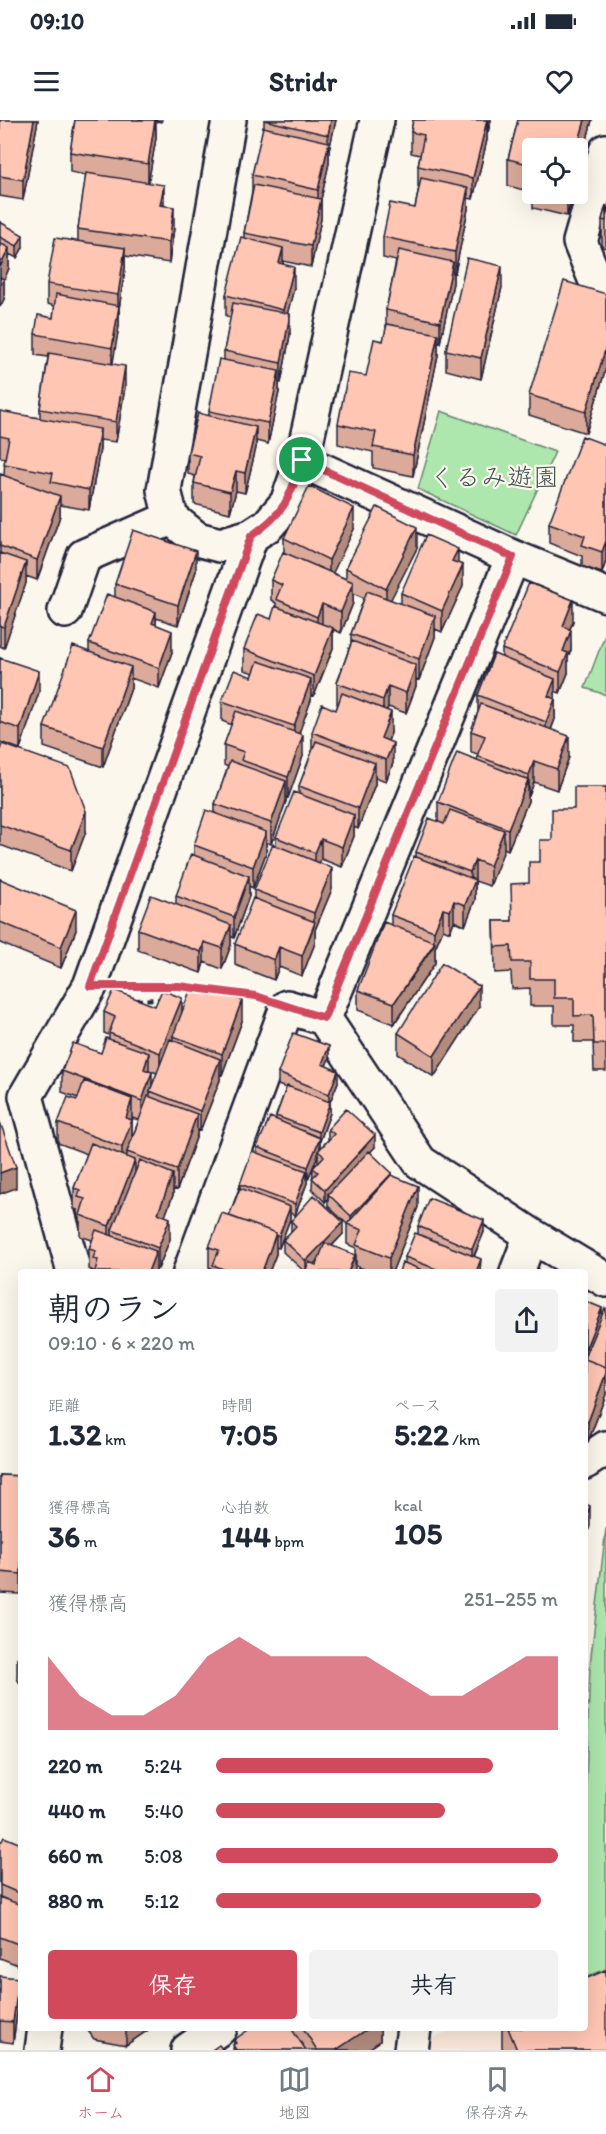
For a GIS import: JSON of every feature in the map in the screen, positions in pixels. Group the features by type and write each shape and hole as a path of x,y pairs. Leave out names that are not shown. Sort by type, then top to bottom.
{"street":[{"path":"229,120 164,490 171,518 197,539 220,544 251,536 268,525 287,503 302,460 377,120"},
{"path":"606,151 580,242 596,281 606,284"},
{"path":"302,460 513,557 606,595"},
{"path":"65,611 84,556 171,518"},
{"path":"73,1269 13,1093 90,986 251,536"},
{"path":"324,1018 513,557"},
{"path":"191,1269 287,1007 324,1018 420,1162 531,1235 588,1269"},
{"path":"517,1269 531,1235"},
{"path":"588,1269 606,1280"},
{"path":"588,1460 606,1448"},
{"path":"42,2050 45,2031"},
{"path":"188,2050 216,2031"},
{"path":"411,2050 414,2031"}],"path":[{"path":"90,986 179,986 256,996 287,1007"},
{"path":"130,1000 166,999"}],"shaded area":[{"path":"606,1964 606,2050 430,2050 432,2038 449,2031 588,2031 588,1972"}],"green space":[{"name":"くるみ遊園","path":"441,411 555,452 516,535 418,489"},
{"path":"606,632 606,695 585,688"},
{"path":"606,1528 606,1969 588,1977 588,1724 590,1665"}],"building":[{"path":"0,120 34,120 23,180 0,176"},
{"path":"75,120 155,120 148,164 70,152"},
{"path":"264,120 331,120 328,135"},
{"path":"413,120 487,120 473,178 418,166 424,135 411,132"},
{"path":"518,120 585,120 580,138 522,138 522,162 508,159"},
{"path":"263,127 329,142 318,190 252,175"},
{"path":"86,173 164,185 160,205 174,207 169,242 78,229"},
{"path":"421,178 468,188 455,252 383,237 390,203 415,208"},
{"path":"254,185 321,199 311,246 244,233"},
{"path":"606,205 606,221 602,220"},
{"path":"0,222 23,235 17,246 0,237"},
{"path":"241,237 283,248 279,263 294,267 283,310 226,295"},
{"path":"55,238 125,248 118,295 47,284"},
{"path":"0,243 9,248 0,267"},
{"path":"399,250 453,262 440,322 386,310"},
{"path":"467,258 502,266 481,358 446,350"},
{"path":"564,281 606,294 606,347 586,412 529,395"},
{"path":"56,294 119,306 112,348 35,334 38,315 53,318"},
{"path":"233,303 290,314 281,363 224,351"},
{"path":"387,324 438,334 413,455 373,447 376,432 338,424 348,373 366,376 374,339 383,341"},
{"path":"49,353 125,366 116,422 40,409"},
{"path":"219,359 279,371 268,423 209,411"},
{"path":"0,411 100,429 89,490 51,482 53,473 4,464 9,438 0,436"},
{"path":"198,413 256,427 245,473 236,471 230,492 194,483 200,456 188,453"},
{"path":"582,436 606,445 606,541 602,552 582,545 585,536 549,523"},
{"path":"0,474 60,496 37,560 0,546"},
{"path":"309,486 354,508 329,560 284,538"},
{"path":"377,507 417,527 386,589 346,568"},
{"path":"133,530 196,551 178,605 115,584"},
{"path":"426,535 458,549 452,561 463,565 442,611 401,593"},
{"path":"283,552 353,582 341,612 322,604 317,617 276,599 282,585 271,580"},
{"path":"0,553 26,562 4,627 0,626"},
{"path":"529,583 573,600 563,626 571,630 563,651 568,653 560,672 502,649"},
{"path":"367,591 435,616 419,659 351,634"},
{"path":"107,594 156,612 152,623 172,631 159,668 89,643"},
{"path":"275,606 333,628 314,676 244,649 258,614 271,619"},
{"path":"352,641 416,665 406,693 388,686 383,700 337,683"},
{"path":"73,646 131,667 103,747 44,727"},
{"path":"494,654 555,679 548,696 555,699 546,722 478,695"},
{"path":"0,658 39,671 20,729 0,722"},
{"path":"258,661 311,679 294,726 222,701 234,670 252,677"},
{"path":"342,693 391,712 381,738 393,743 386,760 312,732 322,704 336,710"},
{"path":"481,704 569,736 557,769 534,761 529,775 477,756 485,736 471,731"},
{"path":"236,711 303,735 288,777 241,760 244,752 224,745"},
{"path":"316,741 375,763 358,808 299,786"},
{"path":"2,744 70,768 86,811 71,850 0,825 0,750"},
{"path":"457,752 528,780 508,829 438,802"},
{"path":"230,761 286,781 271,823 215,804"},
{"path":"574,787 606,787 606,1044 594,1044 593,1015 574,1016 574,998 554,998 554,979 530,979 530,962 512,962 511,946 495,947 494,921 512,921 511,884 529,883 529,862 540,862 540,840 552,840 552,809 574,809"},
{"path":"294,792 354,815 342,847 321,839 315,853 276,837"},
{"path":"206,810 266,832 253,867 194,845"},
{"path":"450,810 504,830 490,866 475,860 470,872 416,852 429,818 444,824"},
{"path":"273,844 332,868 314,913 254,890"},
{"path":"191,854 249,876 234,917 176,896"},
{"path":"414,856 475,880 465,905 454,901 450,911 443,909 434,931 391,915"},
{"path":"0,879 76,910 61,947 0,922"},
{"path":"151,895 231,925 222,948 204,942 201,952 138,929"},
{"path":"253,898 315,922 302,956 279,947 274,960 235,944"},
{"path":"384,922 435,942 394,1003 358,990"},
{"path":"442,963 479,986 434,1056 398,1033"},
{"path":"191,988 210,995 212,989 242,1000 222,1054 173,1036"},
{"path":"114,990 155,1006 162,990 182,998 160,1053 109,1033 115,1017 104,1012"},
{"path":"293,1033 329,1046 322,1064 338,1071 329,1094 278,1073"},
{"path":"106,1038 149,1053 144,1069 152,1072 142,1101 62,1071 73,1043 101,1053"},
{"path":"170,1039 220,1059 200,1111 150,1091"},
{"path":"84,1081 132,1099 126,1118 132,1120 122,1147 58,1123 68,1097 77,1100"},
{"path":"287,1086 330,1102 319,1132 276,1116"},
{"path":"148,1096 197,1114 177,1170 127,1152"},
{"path":"346,1109 375,1135 325,1190 312,1178 318,1172 313,1168 324,1156 318,1151 334,1134 328,1129"},
{"path":"270,1117 320,1138 308,1167 257,1147"},
{"path":"0,1122 16,1167 0,1173"},
{"path":"91,1143 135,1160 109,1226 80,1215 85,1199 78,1197 80,1190 74,1188"},
{"path":"252,1151 307,1171 295,1204 240,1184"},
{"path":"369,1151 392,1173 351,1216 328,1194"},
{"path":"140,1160 173,1174 158,1213 170,1218 158,1248 112,1230"},
{"path":"391,1175 418,1186 389,1258 356,1245 362,1230 347,1224"},
{"path":"240,1188 290,1207 279,1236 229,1216"},
{"path":"314,1195 343,1222 306,1261 283,1240 296,1226 291,1221"},
{"path":"429,1198 484,1220 472,1249 418,1226"},
{"path":"222,1213 276,1233 263,1269 223,1269 213,1265 219,1250 209,1247"},
{"path":"96,1230 156,1251 149,1269 96,1269 98,1260 93,1258 96,1251 89,1249"},
{"path":"415,1233 481,1259 477,1269 436,1269 405,1257"},
{"path":"325,1243 355,1255 349,1269 306,1269 309,1262 316,1265"},
{"path":"402,1262 420,1269 400,1269"},
{"path":"588,1302 602,1308 588,1343"},
{"path":"605,1308 606,1367 588,1360 588,1349"},
{"path":"588,1360 606,1367 606,1373 588,1422"},
{"path":"0,1475 18,1476 18,1574 0,1572"},
{"path":"4,1837 18,1843 18,1893 0,1885 0,1841"},
{"path":"0,1897 18,1904 18,1944 0,1937"},
{"path":"606,1970 606,2050 517,2050 509,2031 588,2031 588,1978"},
{"path":"0,1976 18,1978 13,2022 0,2021"},
{"path":"247,2031 293,2031 306,2050 236,2050 233,2045 236,2043 234,2040"},
{"path":"305,2031 364,2031 336,2050 317,2050"},
{"path":"219,2045 223,2050 212,2050"}],"route":[{"path":"302,460 513,557 324,1018 256,996 179,986 90,986 251,536 268,525 287,503 302,460"}]}
